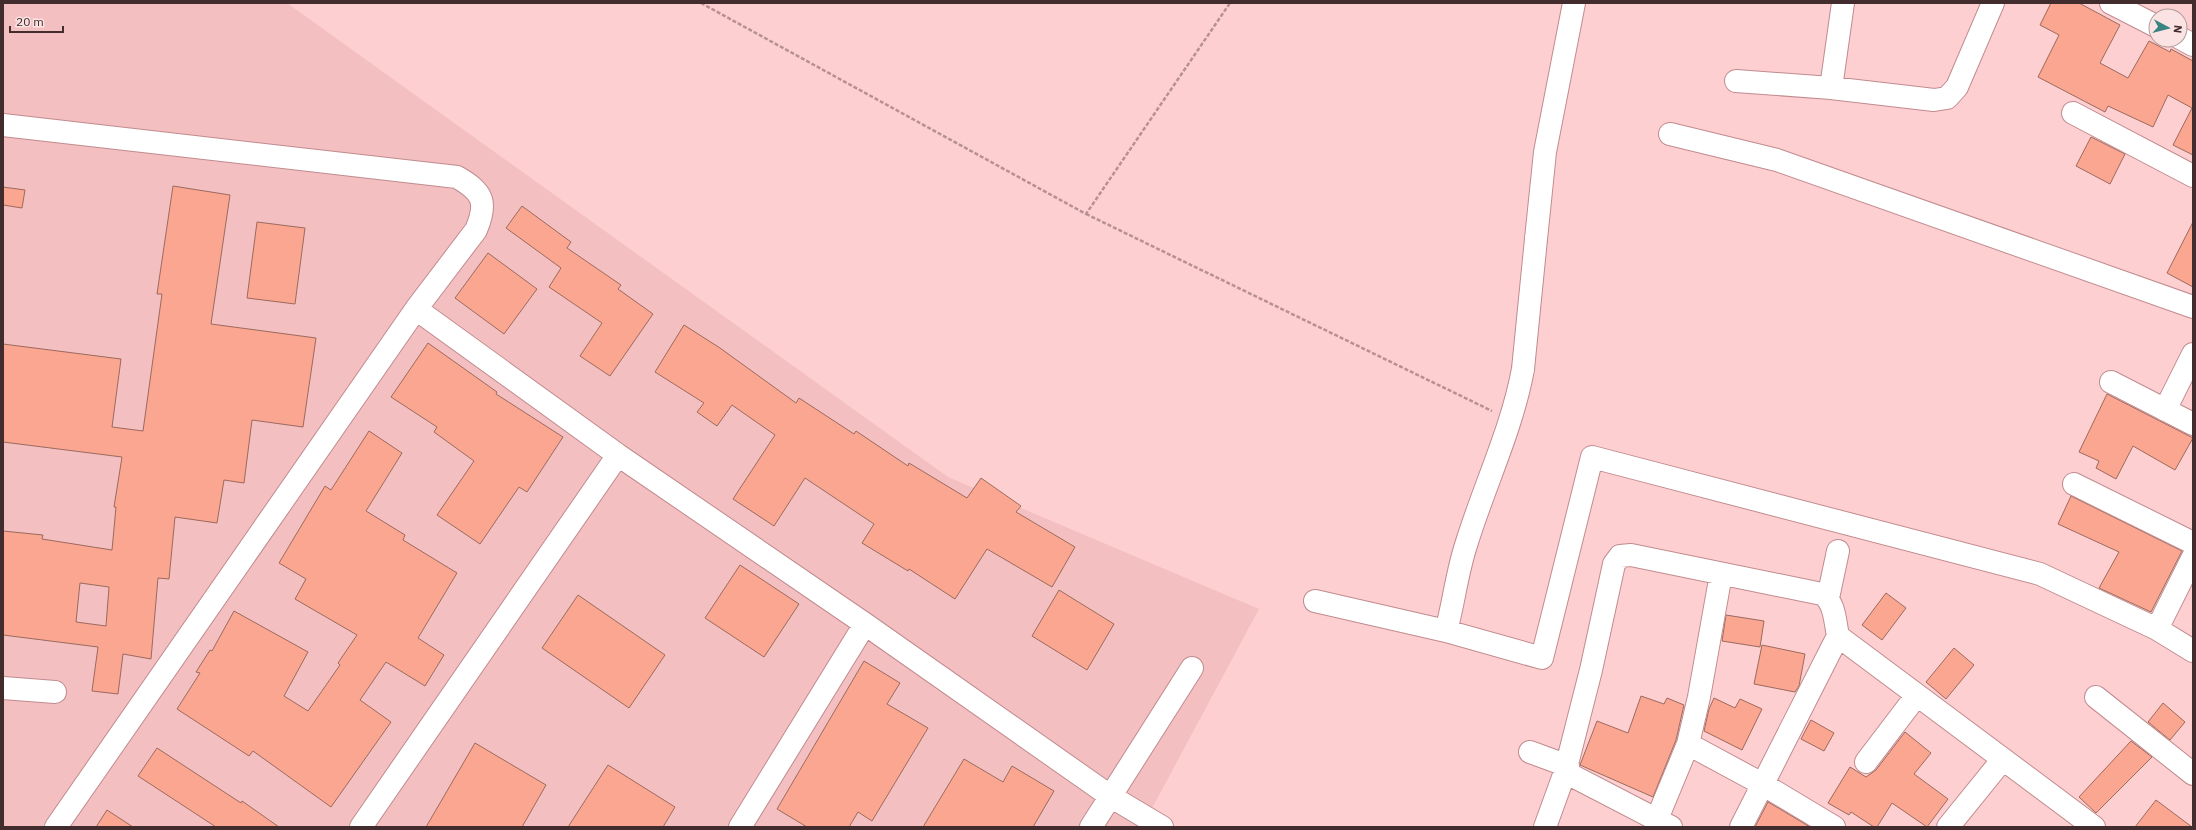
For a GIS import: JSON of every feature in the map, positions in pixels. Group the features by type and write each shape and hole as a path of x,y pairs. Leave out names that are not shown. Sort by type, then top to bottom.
{"street":[{"path":"1446,631 1466,543 1518,397 1523,369 1546,152 1574,3"},
{"path":"1831,88 1843,3"},
{"path":"1736,81 1831,88 1934,100 1947,98 1957,87 1993,3"},
{"path":"2111,3 2148,22"},
{"path":"2074,113 2193,176"},
{"path":"3,125 457,177 474,187 482,201 482,215 476,230 416,309 56,827"},
{"path":"1670,134 1777,160 2193,306"},
{"path":"416,309 618,455 865,624 1110,796 1162,827"},
{"path":"2165,410 2193,354"},
{"path":"2111,382 2193,424"},
{"path":"361,827 618,455"},
{"path":"1315,601 1446,631 1542,658 1592,457 2040,574 2157,629 2193,651"},
{"path":"2074,484 2193,543"},
{"path":"1838,551 1828,598 1838,636 2003,759 2085,824"},
{"path":"1545,827 1566,769 1614,564 1620,556 1631,555 1822,594 1828,598"},
{"path":"2157,629 2193,557"},
{"path":"1530,752 1566,769 1666,824 1699,697 1721,574"},
{"path":"748,825 865,624"},
{"path":"1741,827 1764,785 1838,636"},
{"path":"1091,827 1192,668"},
{"path":"3,688 55,692"},
{"path":"1866,762 1917,695"},
{"path":"2096,697 2193,774"},
{"path":"1688,744 1764,785 1834,827"},
{"path":"1948,827 2003,759"}],"path":[{"path":"701,3 1086,214 1510,420"},
{"path":"1086,214 1230,3"}],"shaded area":[{"path":"3,3 287,3 948,477 1259,609 1142,827 3,827"}],"building":[{"path":"2051,3 2079,3 2120,25 2100,63 2128,78 2148,43 2148,48 2162,48 2170,52 2171,49 2193,61 2193,155 2173,145 2192,108 2168,95 2153,127 2108,106 2105,112 2038,77 2059,35 2040,25"},
{"path":"2091,137 2125,154 2110,184 2076,166"},
{"path":"173,186 230,195 211,324 316,338 303,427 252,420 244,483 224,480 217,523 175,517 169,579 158,578 151,659 123,654 118,694 92,691 98,647 3,635 3,531 43,535 42,539 112,550 116,507 114,507 122,457 3,442 3,344 121,359 112,427 143,431 162,294 157,294","holes":["80,583 109,587 106,626 76,622"]},
{"path":"3,187 25,190 22,208 3,205"},
{"path":"522,206 571,242 567,248 621,285 618,289 653,314 610,376 580,356 602,323 549,287 561,268 506,228"},
{"path":"257,222 305,228 295,304 247,298"},
{"path":"2193,222 2193,287 2167,273"},
{"path":"488,253 537,289 504,334 455,298"},
{"path":"684,325 720,348 796,403 799,398 854,434 856,431 908,466 909,463 967,498 981,478 1021,506 1016,512 1075,547 1052,587 987,549 955,599 909,569 908,571 862,543 874,524 805,478 774,526 733,499 775,435 732,405 717,426 697,412 704,403 655,372"},
{"path":"428,343 497,392 496,394 563,437 527,492 519,487 480,544 437,515 474,461 434,432 437,427 391,397"},
{"path":"2107,394 2193,438 2175,470 2133,446 2116,479 2096,468 2099,461 2079,452"},
{"path":"369,431 402,453 366,511 405,535 403,540 457,573 418,638 444,655 425,686 386,662 360,700 391,722 331,807 253,751 249,756 177,709 200,673 196,672 210,650 212,651 234,611 308,652 284,696 308,711 340,665 338,663 357,635 295,599 306,579 279,563 325,486 331,490"},
{"path":"2071,496 2182,551 2151,612 2099,588 2119,552 2058,524"},
{"path":"740,565 799,604 764,657 705,618"},
{"path":"1059,590 1114,624 1087,670 1032,636"},
{"path":"1886,593 1906,608 1882,640 1862,625"},
{"path":"578,595 665,655 629,708 542,648"},
{"path":"1726,615 1764,621 1760,647 1722,641"},
{"path":"1762,645 1805,654 1799,686 1795,692 1754,684"},
{"path":"1954,648 1974,665 1946,699 1926,682"},
{"path":"864,661 900,683 887,704 928,728 872,821 858,812 849,827 807,827 777,809"},
{"path":"1641,696 1664,704 1667,698 1684,705 1676,740 1653,797 1580,765 1597,721 1628,733"},
{"path":"1714,698 1735,708 1740,699 1762,709 1742,750 1704,731 1709,709"},
{"path":"2163,703 2185,722 2170,740 2148,722"},
{"path":"1811,720 1834,733 1824,751 1801,739"},
{"path":"1905,732 1931,753 1914,774 1948,799 1927,827 1892,803 1877,827 1874,827 1851,812 1849,815 1828,803 1850,767 1866,777 1876,770"},
{"path":"2131,741 2152,757 2096,813 2079,797"},
{"path":"475,743 546,785 522,827 426,827"},
{"path":"157,748 241,803 242,801 279,827 216,827 138,776"},
{"path":"964,759 1003,782 1012,766 1054,791 1033,827 923,827"},
{"path":"608,765 675,807 663,827 568,827"},
{"path":"2156,800 2192,827 2135,827"},
{"path":"1768,802 1780,809 1810,827 1755,827"},
{"path":"107,810 133,827 96,827"}]}
